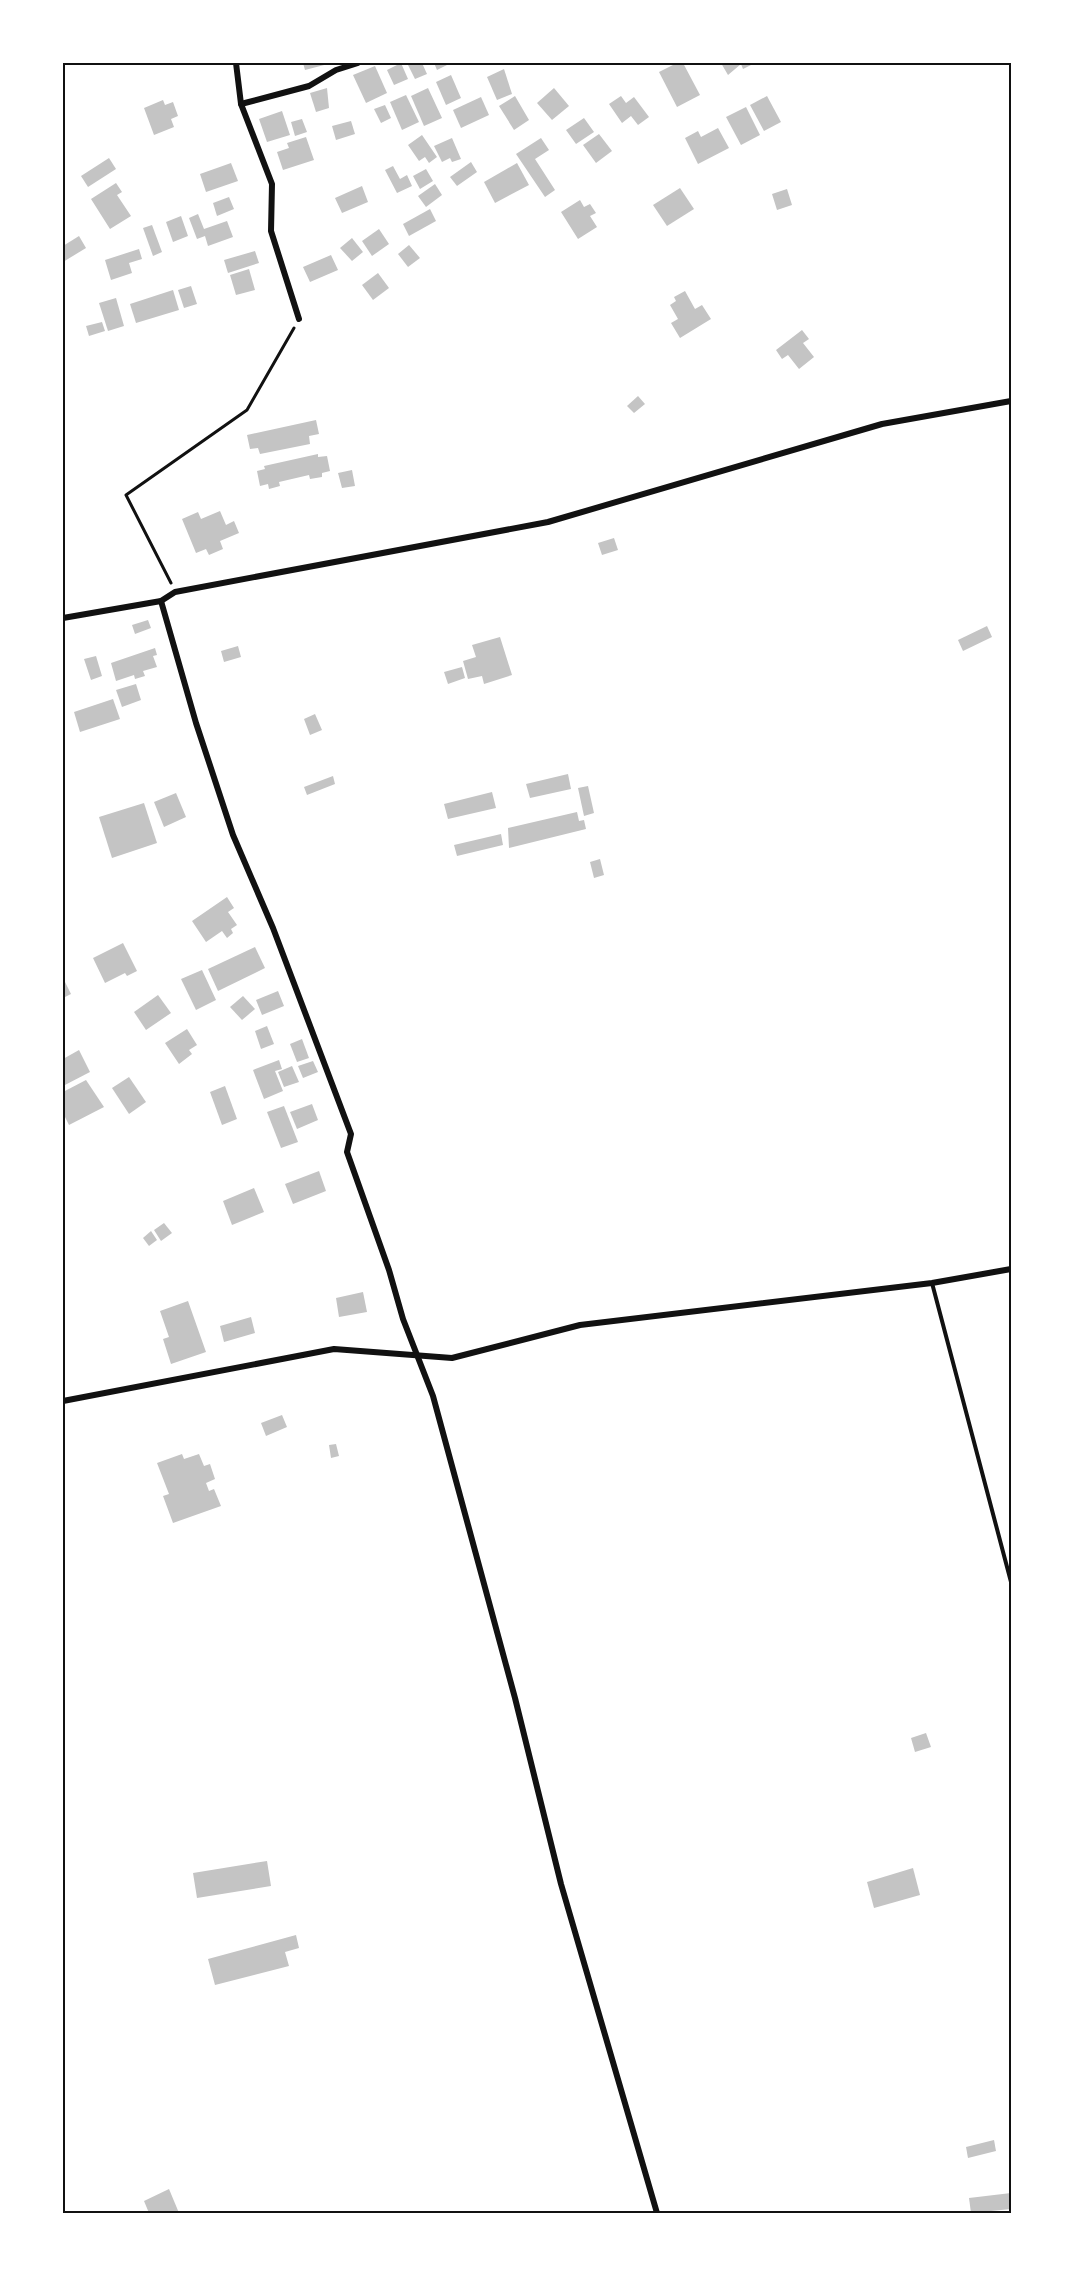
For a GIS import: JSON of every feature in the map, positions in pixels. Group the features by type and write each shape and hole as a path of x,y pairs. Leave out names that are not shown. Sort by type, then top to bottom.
{"street":[{"path":"236,63 241,104 272,184 271,231 299,319"},
{"path":"241,104 309,86 336,70 358,63"},
{"path":"63,618 161,601 175,592 548,522 882,424 1011,401"},
{"path":"161,601 196,723 233,835 273,928 351,1134 347,1152 389,1270 403,1319 436,1407 515,1698 561,1884 657,2213"},
{"path":"63,1401 334,1349 452,1358 580,1325 932,1283 1011,1269"}],"lane":[{"path":"932,1283 1011,1582"}],"path":[{"path":"175,592 126,495 248,410 299,319"}],"building":[{"path":"303,63 327,63 328,64 305,70"},
{"path":"401,63 408,79 394,85 387,70"},
{"path":"407,63 422,63 427,74 415,79"},
{"path":"434,63 451,63 437,70"},
{"path":"677,63 683,63 700,95 677,107 659,72"},
{"path":"721,63 755,63 743,69 741,64 728,75"},
{"path":"375,66 387,93 366,103 353,75"},
{"path":"504,69 512,94 497,100 487,77"},
{"path":"451,75 461,98 446,105 436,82"},
{"path":"327,88 329,108 316,112 310,93"},
{"path":"428,88 442,118 424,126 411,96"},
{"path":"554,88 569,106 552,120 537,103"},
{"path":"406,95 419,122 402,130 390,102"},
{"path":"515,96 529,120 514,130 499,106"},
{"path":"621,96 626,103 634,97 649,117 638,125 631,116 622,123 609,104"},
{"path":"767,96 781,122 764,131 750,105"},
{"path":"481,97 489,115 461,128 453,110"},
{"path":"163,100 165,105 173,102 178,116 171,119 174,127 154,135 144,108"},
{"path":"385,105 391,118 381,123 374,109"},
{"path":"746,107 760,135 741,145 726,117"},
{"path":"282,111 290,135 267,142 259,119"},
{"path":"584,118 594,132 576,144 566,130"},
{"path":"302,119 307,132 295,136 291,122"},
{"path":"351,121 355,134 336,140 332,126"},
{"path":"718,128 729,148 698,164 685,138 698,131 701,137"},
{"path":"599,134 612,151 596,163 583,145"},
{"path":"422,135 437,157 429,163 425,157 419,161 408,145"},
{"path":"306,137 314,160 283,170 277,152 289,148 287,143"},
{"path":"452,138 461,159 452,162 450,158 442,162 434,146"},
{"path":"541,138 549,150 535,159 555,190 545,197 516,154"},
{"path":"109,158 116,169 88,187 81,176"},
{"path":"471,162 477,172 457,186 450,177"},
{"path":"231,163 238,181 206,192 200,174"},
{"path":"517,163 529,185 495,203 484,182"},
{"path":"393,166 400,179 407,175 412,186 397,193 385,170"},
{"path":"426,169 433,181 420,189 413,176"},
{"path":"116,183 122,192 117,195 131,216 110,229 91,199"},
{"path":"435,184 442,195 426,207 418,196"},
{"path":"362,186 368,202 342,213 335,198"},
{"path":"680,188 694,209 667,226 653,205"},
{"path":"787,189 792,205 777,210 772,194"},
{"path":"229,197 234,209 217,216 213,203"},
{"path":"580,200 584,207 590,204 596,213 590,216 597,227 578,239 561,212"},
{"path":"430,209 436,221 409,236 403,224"},
{"path":"198,214 204,229 227,221 233,237 208,246 205,236 197,239 189,218"},
{"path":"181,216 188,236 173,242 166,222"},
{"path":"152,225 162,252 153,256 143,228"},
{"path":"379,229 389,244 372,256 362,241"},
{"path":"79,236 86,248 63,262 63,246"},
{"path":"352,238 363,252 352,261 340,248"},
{"path":"409,245 420,258 408,267 398,254"},
{"path":"139,249 142,259 129,263 132,273 111,280 105,260"},
{"path":"255,251 259,263 228,273 224,260"},
{"path":"331,255 338,270 310,282 303,267"},
{"path":"249,269 255,290 236,295 230,275"},
{"path":"378,273 389,288 373,300 362,285"},
{"path":"191,286 197,304 184,308 178,290"},
{"path":"173,290 179,310 136,323 130,304"},
{"path":"685,291 695,309 702,305 711,319 680,338 671,323 678,319 670,305 676,301 674,297"},
{"path":"116,298 124,326 108,331 99,303"},
{"path":"102,322 105,331 89,336 86,326"},
{"path":"802,330 809,339 803,343 814,357 799,369 788,355 782,359 776,350"},
{"path":"638,396 645,404 634,413 627,406"},
{"path":"316,420 319,434 309,436 310,444 260,454 258,448 250,449 247,435"},
{"path":"318,454 318,457 327,456 330,471 322,473 322,477 310,479 309,475 279,482 280,486 269,489 268,484 260,486 257,471 265,469 264,466"},
{"path":"352,470 355,486 342,488 338,473"},
{"path":"220,511 226,525 234,521 239,533 220,541 223,549 209,555 206,549 196,553 182,519 198,512 201,519"},
{"path":"614,538 618,550 602,555 598,543"},
{"path":"148,620 151,628 135,634 132,625"},
{"path":"987,626 992,637 963,651 958,640"},
{"path":"500,637 512,675 484,684 482,676 468,679 463,661 476,657 472,645"},
{"path":"238,646 241,657 224,662 221,651"},
{"path":"155,648 157,655 153,656 157,667 143,671 145,676 135,679 134,675 116,681 111,663"},
{"path":"96,656 102,676 91,680 84,659"},
{"path":"462,667 465,678 448,684 444,672"},
{"path":"136,684 141,700 122,707 116,690"},
{"path":"113,699 120,719 80,732 74,712"},
{"path":"315,714 322,730 310,735 304,719"},
{"path":"568,774 571,789 530,798 526,784"},
{"path":"333,776 335,784 307,795 304,787"},
{"path":"588,786 594,813 584,816 578,788"},
{"path":"492,792 496,808 448,819 444,804"},
{"path":"176,793 186,817 164,827 154,802"},
{"path":"144,803 157,843 112,858 99,817"},
{"path":"577,812 579,821 584,820 586,829 509,848 508,828"},
{"path":"501,834 503,845 457,856 454,845"},
{"path":"600,859 604,875 594,878 590,862"},
{"path":"227,897 234,908 228,912 237,925 231,929 233,933 227,938 222,931 206,942 192,921"},
{"path":"123,943 137,971 127,976 125,973 105,983 93,958"},
{"path":"255,947 265,968 218,991 208,969"},
{"path":"202,970 216,1000 196,1010 181,979"},
{"path":"63,978 71,994 63,998"},
{"path":"278,991 284,1006 262,1015 256,1000"},
{"path":"158,995 171,1013 146,1030 134,1012"},
{"path":"243,996 255,1009 242,1020 230,1007"},
{"path":"267,1026 274,1044 261,1049 255,1031"},
{"path":"187,1029 197,1045 189,1050 192,1054 179,1064 165,1043"},
{"path":"302,1039 309,1058 297,1062 290,1044"},
{"path":"79,1050 90,1072 63,1086 63,1059"},
{"path":"279,1060 282,1069 275,1071 283,1091 264,1099 253,1070"},
{"path":"313,1061 318,1072 303,1078 298,1066"},
{"path":"292,1066 299,1082 284,1087 278,1072"},
{"path":"129,1077 146,1102 129,1114 112,1088"},
{"path":"86,1080 104,1107 69,1125 63,1113 63,1092"},
{"path":"225,1086 237,1119 222,1125 210,1092"},
{"path":"312,1104 318,1120 297,1129 290,1112"},
{"path":"284,1106 298,1142 281,1148 267,1112"},
{"path":"319,1171 326,1191 293,1204 285,1184"},
{"path":"254,1188 264,1212 232,1225 223,1201"},
{"path":"164,1223 172,1233 161,1241 154,1230"},
{"path":"151,1231 157,1240 149,1246 143,1238"},
{"path":"363,1292 367,1312 339,1317 336,1298"},
{"path":"188,1301 206,1352 171,1364 163,1339 169,1337 160,1311"},
{"path":"251,1317 255,1333 224,1342 220,1326"},
{"path":"282,1415 287,1427 266,1436 261,1423"},
{"path":"336,1444 339,1456 331,1458 329,1445"},
{"path":"182,1454 184,1459 199,1454 204,1466 210,1464 215,1479 206,1483 209,1491 214,1489 221,1506 173,1523 163,1496 169,1494 157,1463"},
{"path":"926,1733 931,1747 915,1752 911,1738"},
{"path":"267,1861 271,1886 197,1898 193,1873"},
{"path":"913,1868 920,1895 874,1908 867,1882"},
{"path":"296,1935 299,1948 285,1952 289,1966 215,1985 208,1959"},
{"path":"994,2140 996,2151 968,2158 966,2147"},
{"path":"169,2189 179,2213 149,2213 144,2201"},
{"path":"1011,2193 1011,2209 971,2213 969,2198"}]}
